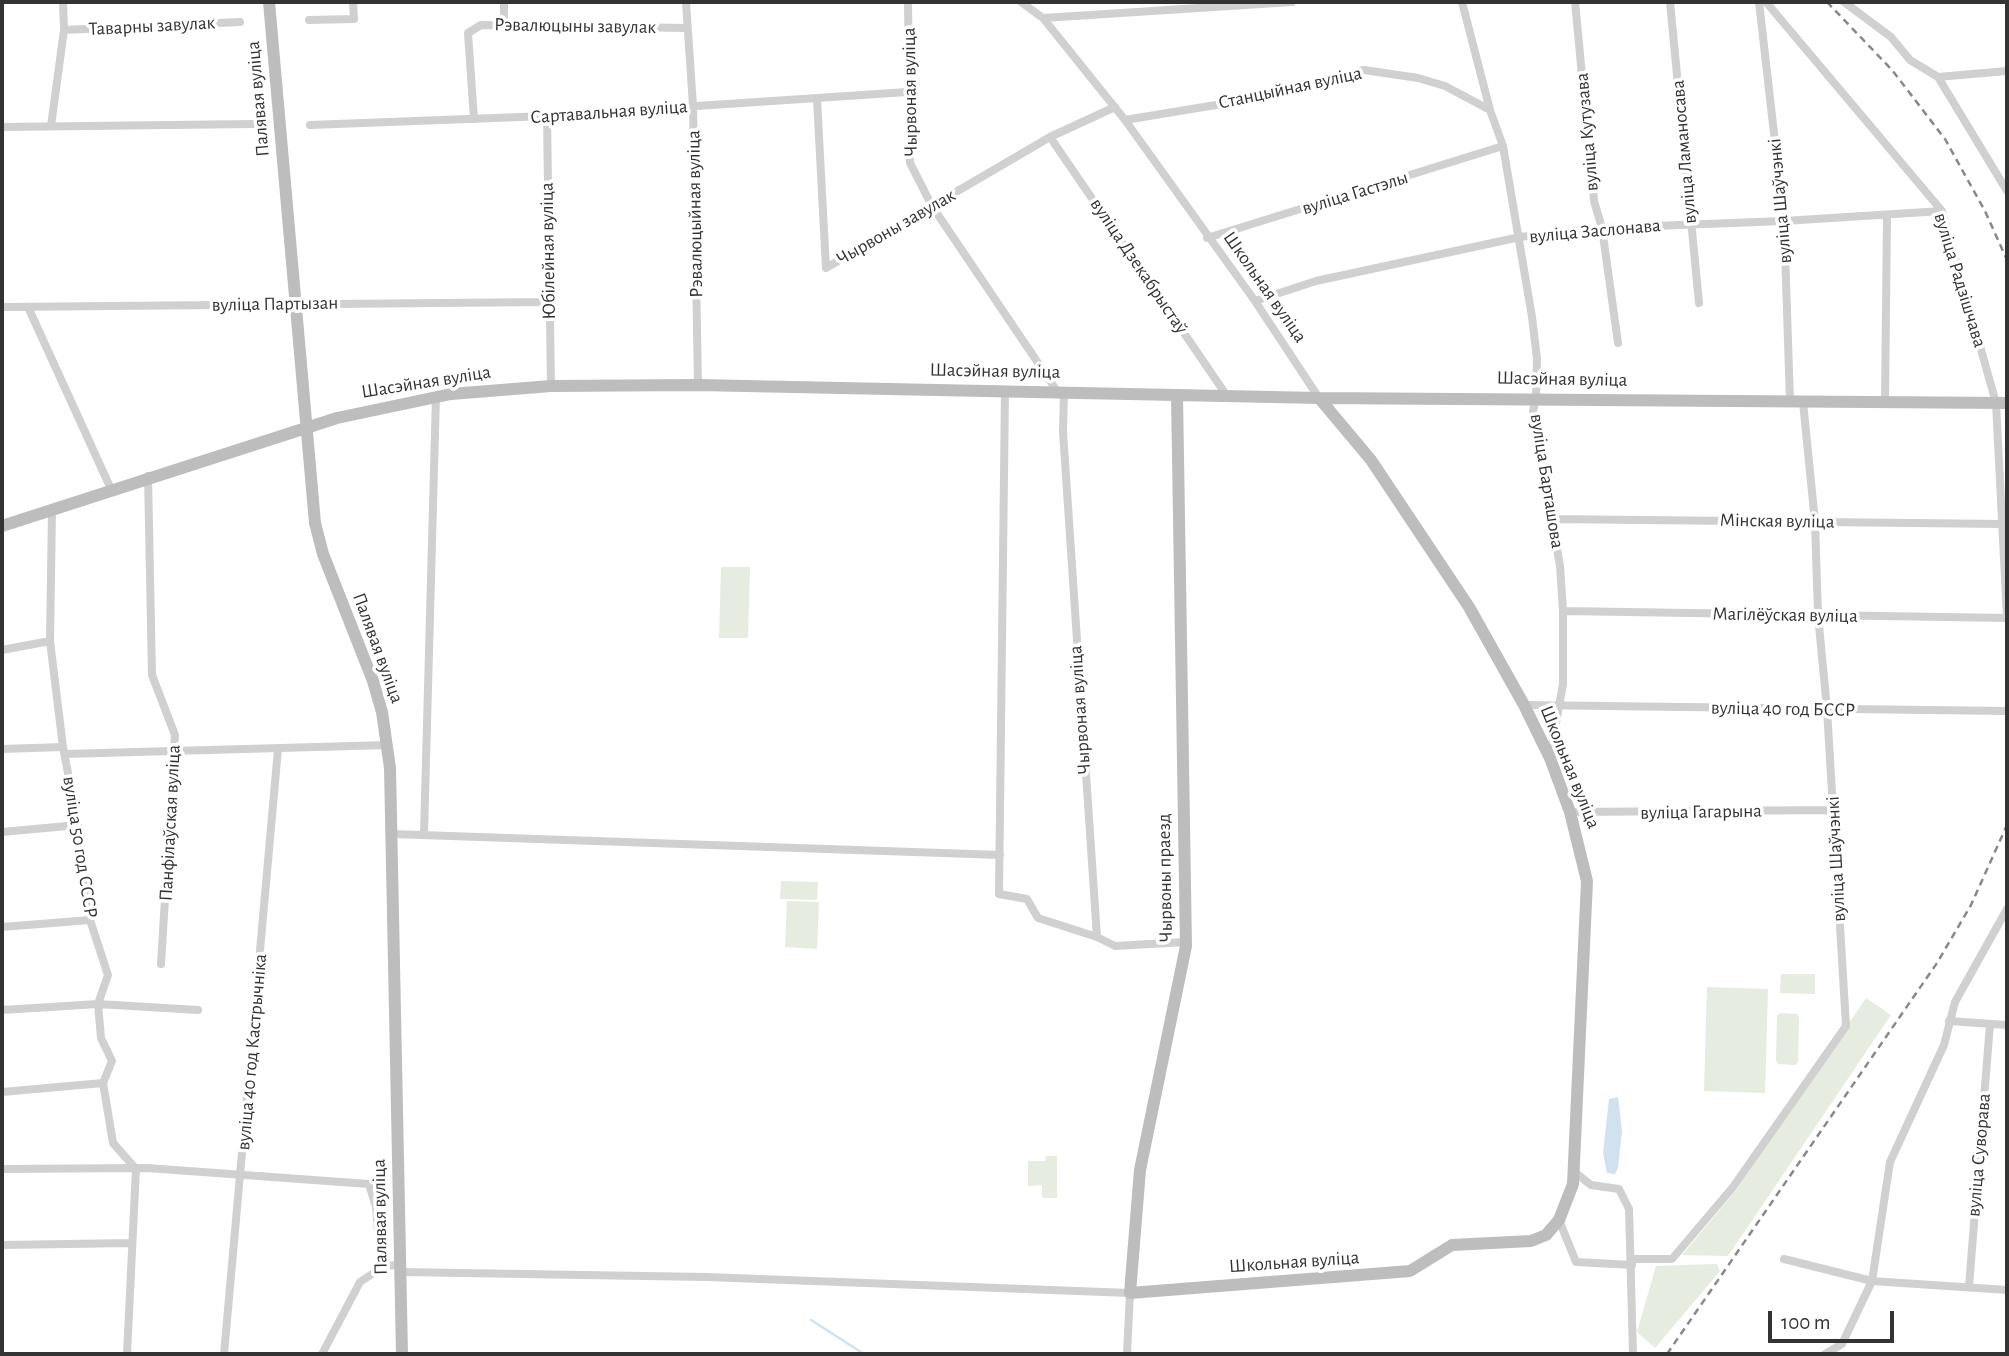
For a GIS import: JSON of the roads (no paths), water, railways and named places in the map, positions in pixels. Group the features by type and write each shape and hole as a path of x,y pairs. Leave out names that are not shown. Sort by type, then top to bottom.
{"street":[{"path":"51,126 64,30 63,2"},
{"name":"Палявая вуліца","path":"269,2 312,502 323,554 365,656 382,712 388,745 402,1354"},
{"path":"309,20 354,19 353,2"},
{"path":"504,2 504,24"},
{"name":"Рэвалюцыйная вуліца","path":"686,2 693,106 698,385"},
{"name":"Чырвоная вуліца","path":"908,2 907,92 910,163 932,206 1060,391 1097,937"},
{"name":"Школьная вуліца","path":"1021,2 1043,18 1125,120 1207,238 1255,301 1319,398 1371,460 1438,558 1524,705 1550,758 1583,854 1587,881 1573,1171 1569,1200 1559,1220 1546,1235 1531,1241 1452,1245 1410,1271 1387,1275 1130,1293"},
{"path":"1043,18 1292,2"},
{"name":"вуліца Барташова","path":"1462,2 1490,110 1503,146 1520,237 1537,359 1533,411 1552,519 1563,611 1563,684 1550,758"},
{"name":"вуліца Кутузава","path":"1575,2 1594,201 1602,228 1618,344"},
{"name":"вуліца Ламаносава","path":"1670,2 1699,303"},
{"name":"вуліца Шаўчэнкі","path":"1632,1262 1672,1259 1733,1187 1846,1026 1827,709 1818,615 1815,522 1796,402 1784,221 1759,2"},
{"name":"вуліца Радзішчава","path":"1766,2 1942,211 2002,402 2002,524 2007,618"},
{"path":"1844,2 1891,37 1910,60 1938,76 2007,191"},
{"name":"Таварны завулак","path":"64,30 240,22"},
{"name":"Рэвалюцыны завулак","path":"474,119 468,33 481,25 687,28"},
{"name":"Станцыйная вуліца","path":"1125,120 1246,100 1364,70 1418,78 1445,86 1490,110"},
{"path":"1938,76 2007,71"},
{"name":"Сартавальная вуліца","path":"310,125 547,116 907,92"},
{"name":"Чырвоны завулак","path":"817,99 826,268 1050,137 1115,107"},
{"name":"Юбілейная вуліца","path":"547,116 551,386"},
{"path":"2,127 253,124"},
{"name":"вуліца Дзекабрыстаў","path":"1050,137 1227,396"},
{"name":"вуліца Гастэлы","path":"1207,238 1503,146"},
{"name":"вуліца Заслонава","path":"1255,301 1316,281 1520,237 1602,228 1887,216 1942,211"},
{"path":"1885,401 1887,216"},
{"name":"вуліца Партызан","path":"2,307 548,302"},
{"path":"28,307 111,489"},
{"name":"Шасэйная вуліца","path":"2,526 148,476 305,427 380,407 436,396 551,386 698,385 1319,398 2002,402"},
{"path":"1005,391 999,894 1027,900 1038,918 1097,937 1115,946 1186,942"},
{"name":"Чырвоны праезд","path":"1126,1354 1140,1170 1161,1077 1186,942 1177,395"},
{"path":"424,834 436,396"},
{"name":"Панфілаўская вуліца","path":"148,476 152,675 175,735 161,964"},
{"name":"вуліца 50 год СССР","path":"52,509 50,642 90,920 108,975 98,1004 101,1038 112,1061 103,1083 113,1143 136,1169"},
{"name":"Мінская вуліца","path":"1552,519 2002,524"},
{"name":"Магілёўская вуліца","path":"1563,611 2007,618"},
{"path":"2,650 50,642"},
{"name":"вуліца 40 год БССР","path":"1524,705 2007,711"},
{"path":"2,749 278,749 388,745"},
{"name":"вуліца 40 год Кастрычніка","path":"224,1354 278,749"},
{"name":"вуліца Гагарына","path":"1570,812 1833,810"},
{"path":"2,832 78,825"},
{"path":"392,834 1000,855"},
{"path":"1825,1354 1842,1344 1871,1281 1890,1162 1944,1045 1955,1002 2007,909"},
{"path":"2,927 90,920"},
{"path":"2,1010 98,1004 198,1010"},
{"path":"1949,1021 2007,1025"},
{"name":"вуліца Суворава","path":"1969,1286 1990,1024"},
{"path":"2,1092 103,1083"},
{"path":"127,1354 136,1169"},
{"path":"2,1170 136,1169 369,1184 376,1207 380,1259 384,1266"},
{"path":"1573,1171 1591,1185 1619,1188 1629,1209 1633,1354"},
{"path":"1559,1220 1576,1262 1632,1262"},
{"path":"2,1245 132,1243"},
{"path":"1784,1259 1871,1281 2007,1290"},
{"path":"322,1354 360,1283 384,1266 1130,1293"}],"water":[{"path":"1618,1097 1622,1131 1615,1174 1607,1173 1603,1153 1609,1099"}],"waterway":[{"path":"811,1320 864,1354"}],"railway":[{"path":"1827,2 1892,70 1945,139 1985,211 2007,260"},
{"path":"1667,1354 1937,963 1971,905 2007,825"}]}
